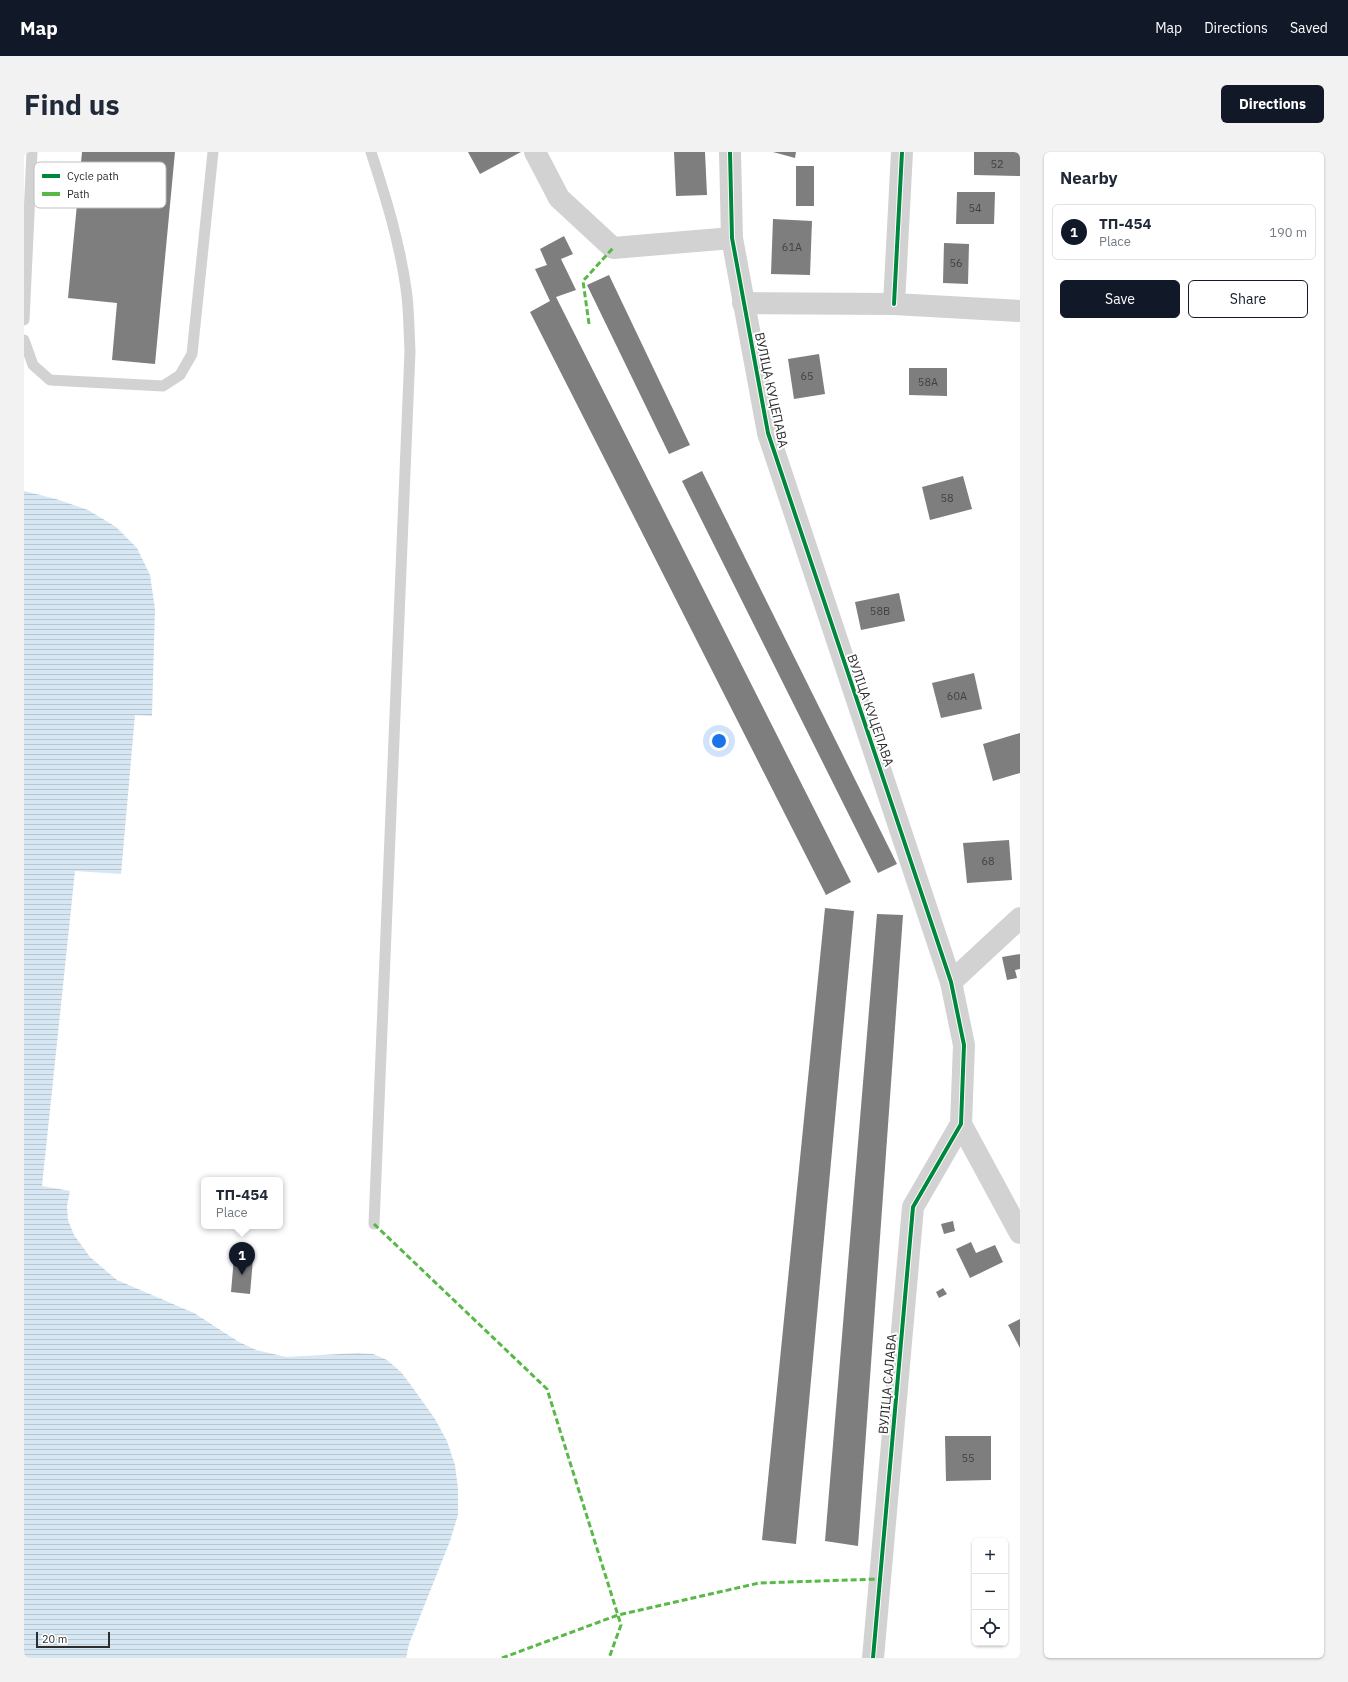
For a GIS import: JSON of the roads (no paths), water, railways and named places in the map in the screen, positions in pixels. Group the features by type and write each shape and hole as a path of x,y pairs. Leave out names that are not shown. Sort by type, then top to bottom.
{"street":[{"path":"535,152 559,198 613,248 732,238"},
{"name":"ВУЛІЦА КУЦЕПАВА","path":"730,152 732,238 768,434 951,982 964,1045 961,1124"},
{"path":"894,304 902,152"},
{"path":"744,303 894,304 1020,311"},
{"path":"951,982 1020,918"},
{"path":"961,1124 1020,1233"},
{"name":"ВУЛІЦА САЛАВА","path":"874,1658 913,1207 961,1124"}],"lane":[{"path":"24,320 32,152"},
{"path":"24,340 33,365 50,380 163,386 180,375 192,354 213,152"},
{"path":"371,152 383,187 397,242 407,295 410,351 374,1224"}],"water":[{"path":"24,491 56,499 88,510 116,527 137,548 150,575 155,609 152,716 135,715 121,874 75,871 42,1186 70,1191 67,1206 68,1220 74,1235 90,1257 117,1280 194,1313 239,1342 256,1350 286,1357 358,1353 373,1354 387,1360 401,1372 435,1419 447,1441 455,1465 458,1489 458,1515 450,1541 409,1644 406,1658 24,1658"}],"place":[{"name":"ТП-454","path":"242,1275"}]}
